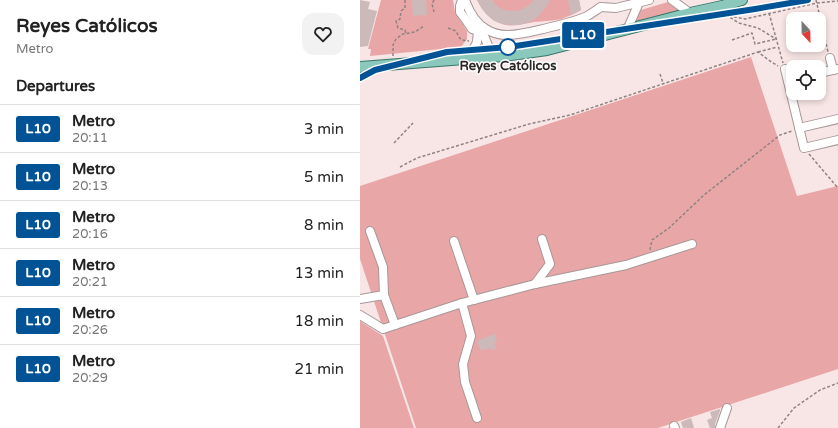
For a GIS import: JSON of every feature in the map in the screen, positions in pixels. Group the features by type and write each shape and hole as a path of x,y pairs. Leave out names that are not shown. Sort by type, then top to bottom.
{"main road":[{"path":"360,67 498,56 547,50 742,0"}],"street":[{"path":"464,0 479,26 489,48 498,56"},
{"path":"479,26 497,34 508,35 525,33 571,22 587,16 600,3 616,8 648,0"},
{"path":"672,0 690,13"},
{"path":"627,30 638,2"},
{"path":"460,59 473,50 477,42 479,26"},
{"path":"829,55 835,69"},
{"path":"794,100 804,148 838,140"},
{"path":"799,128 838,119"},
{"path":"370,231 383,267 384,295 395,325"},
{"path":"535,284 550,264 542,239"},
{"path":"454,241 474,300"},
{"path":"360,315 383,329 462,303 535,284 626,265 692,244"},
{"path":"360,300 384,295"},
{"path":"462,303 471,336 463,364 465,382 477,418"},
{"path":"720,428 727,408"}],"path":[{"path":"405,0 405,8 401,11 400,19 396,21 398,28 405,30 406,34"},
{"path":"434,0 432,4 434,12"},
{"path":"816,0 829,55"},
{"path":"776,39 758,28 739,23 725,15 745,19 817,3 838,1"},
{"path":"769,13 785,69"},
{"path":"394,64 394,42 399,36 415,32 424,26"},
{"path":"448,28 456,31 460,39 463,41 477,42"},
{"path":"732,40 752,33 755,44 776,39"},
{"path":"400,167 417,158 529,124 570,114 758,52 778,47"},
{"path":"758,52 770,62 785,69"},
{"path":"660,74 663,83"},
{"path":"394,143 414,123"},
{"path":"648,258 652,240 669,228 704,195 780,135 799,128"},
{"path":"804,148 838,188"},
{"path":"778,428 794,408 820,390 838,383"}],"shaded area":[{"path":"381,0 453,0 455,12 467,31 467,39 461,47 370,56 371,49 368,49"},
{"path":"477,0 579,0 581,10 561,19 519,25 505,25 494,20 484,12"},
{"path":"668,2 681,11 634,22 641,10"},
{"path":"751,57 797,196 838,186 838,369 658,428 416,428 360,259 360,186"},
{"path":"360,321 383,336 414,428 360,428"}],"building":[{"path":"360,0 370,2 368,9 377,11 368,46 360,47"},
{"path":"412,0 426,0 427,15 413,16"},
{"path":"477,0 492,0 500,8 516,11 523,9 534,0 550,0 535,19 527,23 511,25 494,21 482,9"},
{"path":"568,0 579,0 581,10 571,15"},
{"path":"495,334 497,342 494,343 496,349 491,350 490,348 481,351 477,341"},
{"path":"720,409 715,428 710,428 707,420 712,418 710,412"},
{"path":"691,418 694,428 683,428 681,422"}],"metro line":[{"name":"L10","path":"360,78 375,70 447,52 509,47 808,0"}],"place":[{"name":"Reyes Católicos","path":"508,47"}]}
